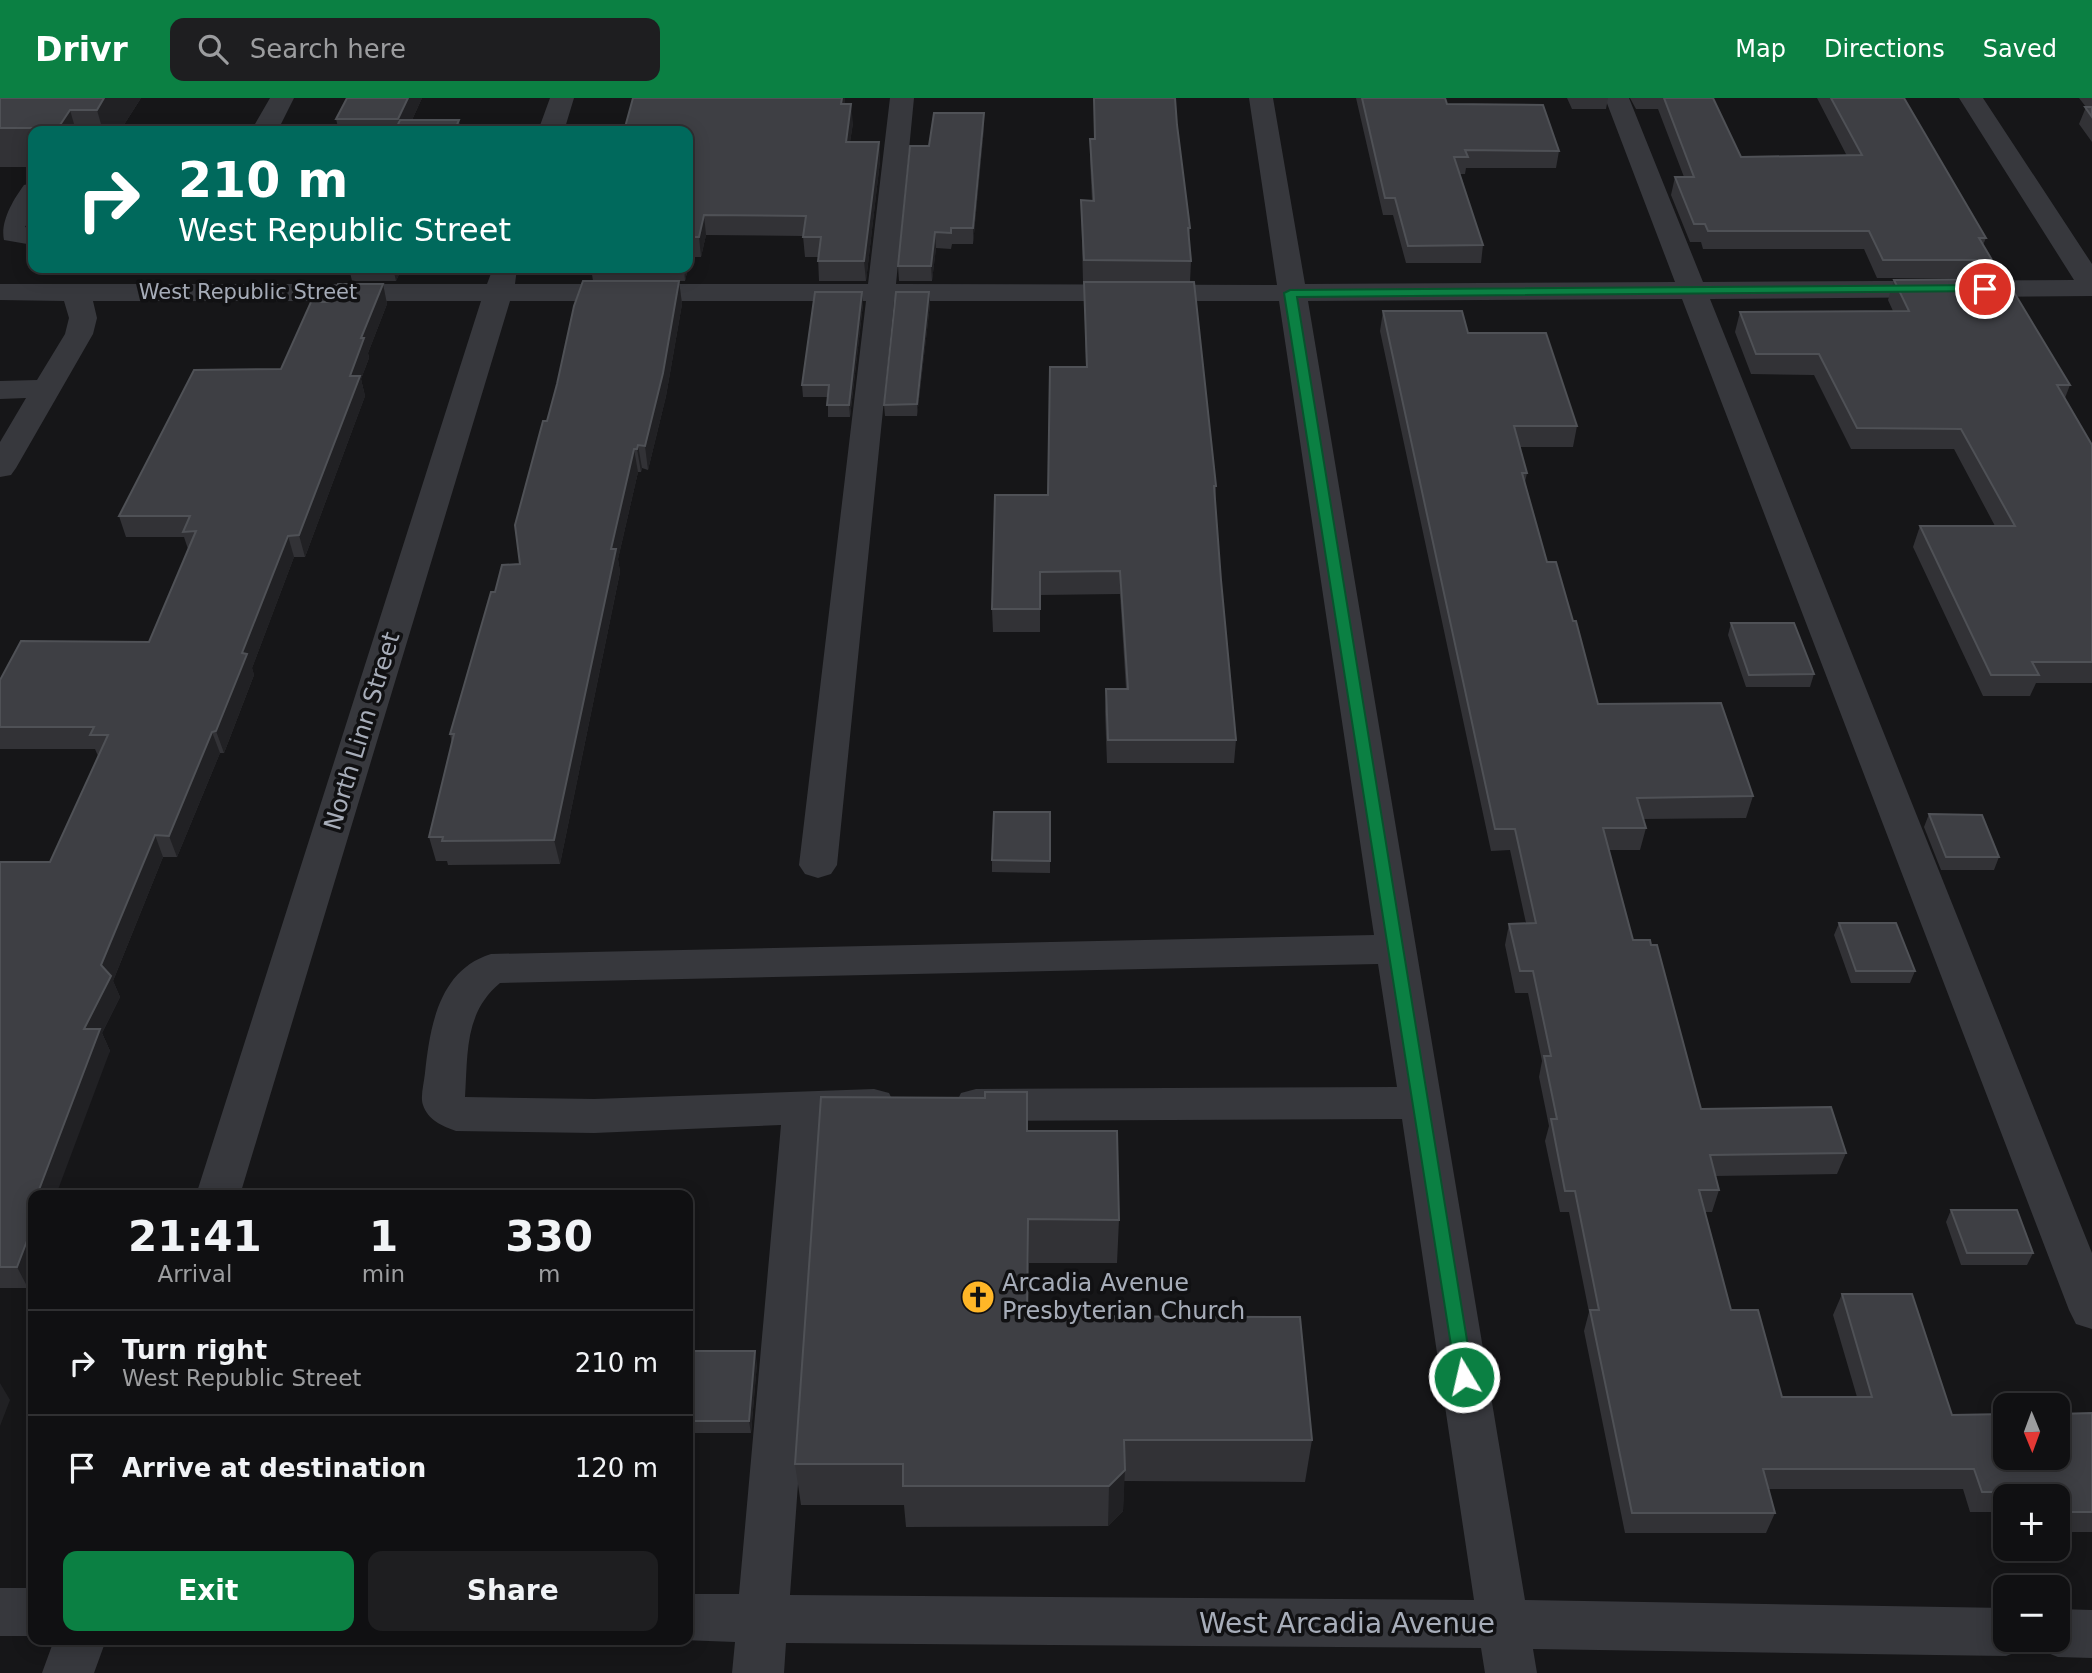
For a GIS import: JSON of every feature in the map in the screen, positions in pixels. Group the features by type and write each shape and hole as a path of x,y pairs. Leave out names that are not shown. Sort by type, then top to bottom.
{"street":[{"path":"268,126 282,98"},
{"path":"553,126 562,98"},
{"path":"818,865 902,98"},
{"path":"1261,98 1511,1673"},
{"path":"1616,98 2092,1310"},
{"path":"1971,98 2092,287"},
{"path":"28,199 11,228 14,234 28,236"},
{"name":"West Republic Street","path":"0,292 76,292 226,280 502,280 881,292 1290,293 2092,287"},
{"name":"North Linn Street","path":"220,1190 502,280"},
{"path":"0,468 79,334 83,318 76,292"},
{"path":"0,390 48,390"},
{"path":"1395,949 491,969 469,987 450,1027 443,1103 456,1114 594,1116 804,1106 1420,1102"},
{"path":"758,1673 804,1106"},
{"path":"0,1612 28,1612"},
{"name":"West Arcadia Avenue","path":"693,1618 1993,1632"},
{"path":"2070,1633 2092,1634"},
{"path":"68,1673 78,1645"}],"building":[{"path":"0,98 104,98 97,110 70,110 59,126 0,128"},
{"path":"347,98 408,98 398,119 336,119"},
{"path":"633,98 842,98 841,104 851,104 846,142 879,142 864,261 818,261 821,237 803,237 806,216 704,215 699,237 693,237 693,126 625,126"},
{"path":"1094,98 1175,98 1190,228 1191,261 1084,260 1081,200 1094,201 1090,139 1095,139"},
{"path":"1362,98 1445,98 1447,104 1543,105 1559,151 1465,150 1468,157 1454,157 1483,245 1408,246 1395,198 1385,198"},
{"path":"1664,98 1713,98 1741,157 1862,155 1831,98 1904,98 1986,238 1979,238 1992,260 1883,260 1869,231 1708,231 1705,224 1694,224 1675,177 1694,177"},
{"path":"2085,107 2092,107 2092,117"},
{"path":"934,113 984,113 973,228 951,228 951,233 935,232 931,266 898,266 910,146 929,146"},
{"path":"400,120 459,120 456,126 397,126"},
{"path":"2006,279 2070,385 2057,385 2092,445 2092,662 2032,662 2039,675 1991,675 1920,526 2015,526 1961,429 1857,428 1819,354 1756,354 1740,312 1909,311 1894,280"},
{"path":"583,281 679,281 663,373 645,446 638,445 637,449 634,449 611,549 616,549 554,840 442,841 443,837 429,837 454,734 450,734 491,592 495,592 502,565 520,564 515,525 543,421 547,421 574,306"},
{"path":"1084,282 1194,282 1216,486 1221,580 1236,740 1108,740 1106,689 1128,689 1120,571 1040,572 1040,609 992,609 995,495 1048,495 1050,367 1087,367"},
{"path":"338,284 383,284 361,338 364,338 350,376 360,376 299,535 288,536 242,653 247,654 216,731 212,732 169,836 155,835 101,965 111,976 84,1029 100,1029 39,1190 28,1190 28,1238 17,1267 0,1267 0,862 50,862 108,735 90,735 94,727 0,727 0,680 21,641 149,642 196,531 183,532 190,516 119,516 194,370 281,369 311,302 330,302"},
{"path":"815,292 862,292 849,405 827,405 829,385 802,385"},
{"path":"896,292 929,292 917,404 884,405"},
{"path":"1383,311 1462,311 1468,333 1546,333 1577,426 1514,426 1527,473 1522,473 1547,562 1556,562 1573,621 1576,621 1598,704 1721,703 1753,796 1637,798 1646,828 1603,828 1633,940 1650,940 1651,945 1657,945 1701,1109 1831,1107 1846,1153 1710,1155 1719,1190 1699,1190 1731,1310 1758,1310 1782,1397 1872,1397 1842,1294 1912,1294 1952,1415 1993,1414 1993,1470 2070,1470 2070,1414 2092,1413 2092,1512 2070,1512 2070,1484 1993,1484 1993,1492 1982,1492 1974,1469 1763,1469 1775,1513 1632,1513 1590,1310 1599,1310 1575,1191 1565,1191 1551,1119 1557,1119 1544,1056 1551,1056 1533,971 1520,971 1509,924 1536,923 1515,829 1495,829"},
{"path":"1731,623 1794,623 1814,674 1749,675"},
{"path":"994,812 1050,812 1050,861 992,860"},
{"path":"1929,814 1982,815 1999,857 1946,857"},
{"path":"1839,923 1896,923 1915,971 1856,971"},
{"path":"985,1092 1027,1092 1027,1131 1117,1131 1119,1220 1028,1219 1027,1316 1300,1317 1312,1440 1124,1440 1125,1470 1109,1486 903,1486 903,1464 795,1464 821,1097 985,1098"},
{"path":"1951,1210 2017,1210 2033,1253 1967,1253"},
{"path":"693,1351 755,1351 749,1421 693,1421"}],"place":[{"name":"Arcadia Avenue Presbyterian Church","path":"978,1297"}],"route":[{"path":"1464,1377 1290,293 1985,289"}]}
